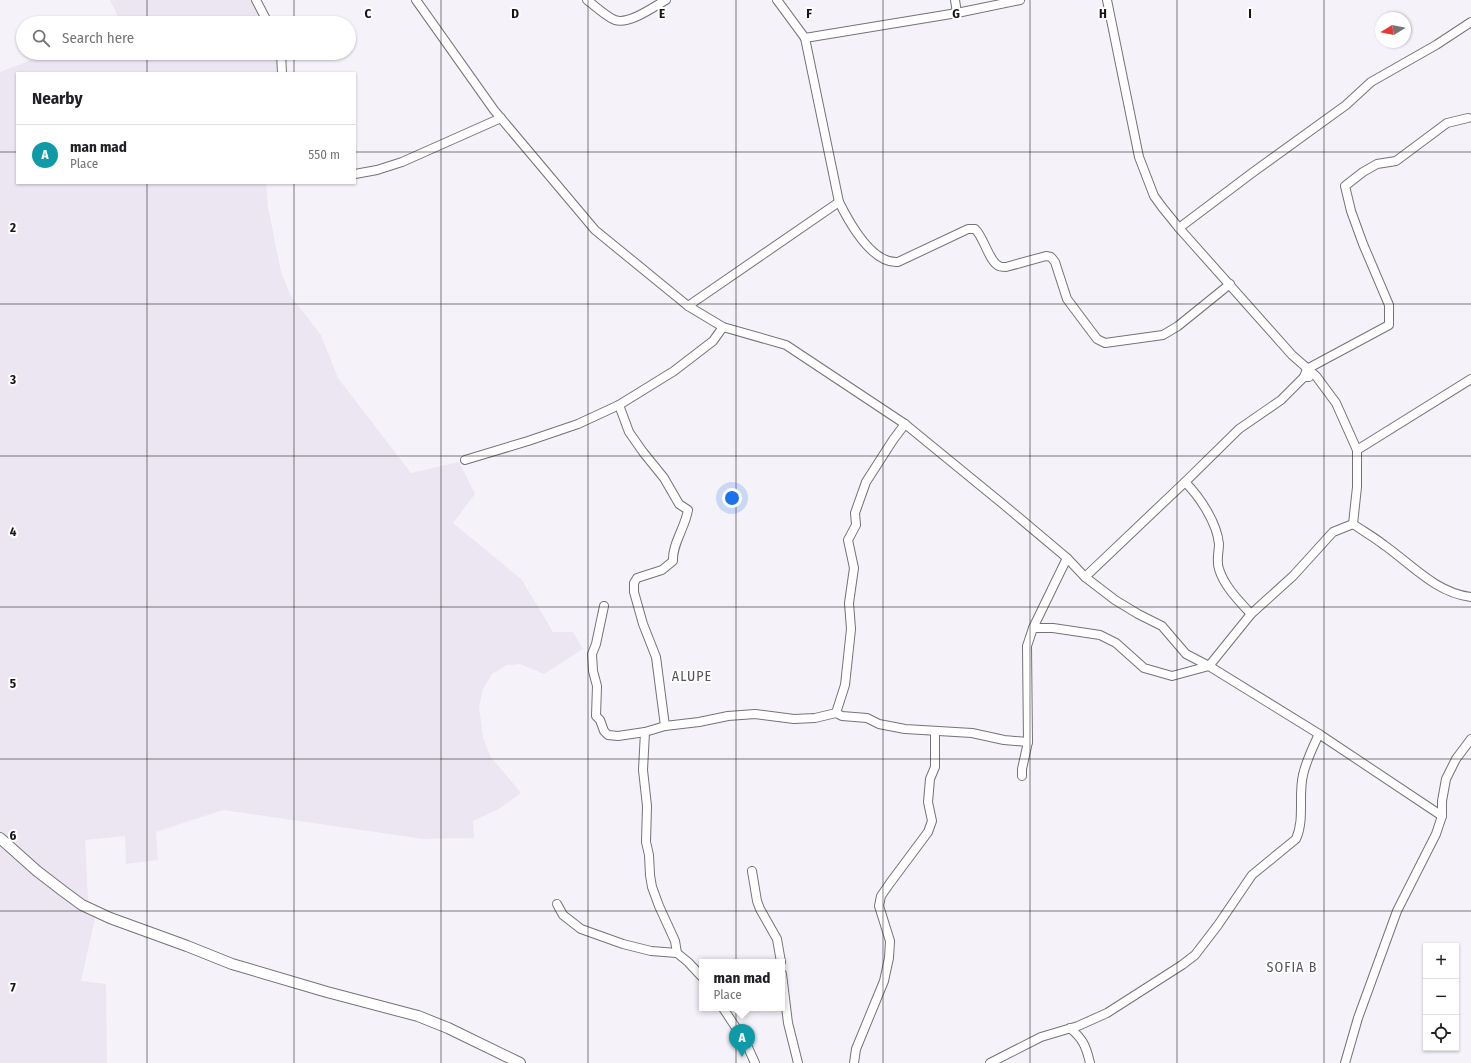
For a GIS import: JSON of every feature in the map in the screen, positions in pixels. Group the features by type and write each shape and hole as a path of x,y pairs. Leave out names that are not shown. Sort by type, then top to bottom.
{"street":[{"path":"256,0 264,16"},
{"path":"416,0 501,118 595,230 688,306 723,327 786,345 905,424 1067,558 1085,577 1115,600 1162,626 1186,654 1209,666 1318,734 1442,816"},
{"path":"587,0 614,20 622,21 630,20 666,0"},
{"path":"777,0 805,38 839,202 849,222 864,242 882,259 890,263 898,262 968,229 975,229 980,233 994,262 1000,267 1006,267 1046,256 1051,257 1055,262 1067,299 1097,339 1105,343 1162,335 1178,326 1230,284"},
{"path":"955,0 957,13"},
{"path":"805,38 957,13 1020,0"},
{"path":"1107,0 1140,157 1154,196 1179,228 1230,284 1306,373 1316,376 1336,403 1357,450 1357,487 1353,524"},
{"path":"1179,228 1346,105 1371,82 1436,45 1471,22"},
{"path":"281,60 282,72"},
{"path":"356,174 377,170 402,162 501,118"},
{"path":"1085,577 1239,429 1280,400 1306,373 1389,325 1389,305 1351,211 1345,186 1363,172 1377,164 1396,161 1447,123 1468,118"},
{"path":"688,306 839,202"},
{"path":"465,460 578,424 619,404 674,371 713,341 723,327"},
{"path":"1357,450 1471,379"},
{"path":"619,404 629,432 664,478 679,504 688,510 686,520 672,552 672,561 662,570 637,578 634,583 634,592 643,624 656,656 665,726"},
{"path":"836,714 845,685 851,629 849,603 854,568 848,540 856,525 855,513 866,482 905,424"},
{"path":"1185,482 1200,499 1216,533 1219,544 1218,567 1222,577 1231,591 1250,614"},
{"path":"1353,524 1384,545 1431,581 1464,596 1471,597"},
{"path":"1033,628 1053,628 1100,635 1116,644 1144,668 1172,676 1209,666 1250,614 1293,576 1333,532 1353,524"},
{"path":"1022,776 1022,769 1028,742 1027,646 1033,628 1067,558"},
{"path":"604,606 596,644 592,654 593,671 597,686 596,716 600,720 604,731 608,735 618,736 646,732 665,726 699,722 728,716 754,714 794,719 814,718 836,714 842,716 867,718 879,724 905,729 935,732 972,733 1004,740 1028,742"},
{"path":"646,732 643,770 647,806 646,842 649,856 650,875 652,887 659,906 675,941 677,954"},
{"path":"854,1063 856,1049 884,981 889,958 890,942 880,906 881,896 928,832 932,821 928,802 930,779 935,767 935,732"},
{"path":"990,1063 1041,1038 1084,1023 1107,1012 1182,965 1195,955 1252,875 1296,839 1300,822 1303,774 1318,734"},
{"path":"1345,1063 1358,1018 1397,911 1436,834 1442,816 1442,801 1446,779 1456,759 1471,739"},
{"path":"0,838 37,871 82,905 110,918 232,964 327,992 418,1016 448,1028 520,1063"},
{"path":"752,871 757,901 777,939 780,959"},
{"path":"557,904 564,915 581,929 623,944 652,951 677,954 688,962 699,974"},
{"path":"785,998 788,1023 798,1063"},
{"path":"725,1011 746,1043 756,1063"},
{"path":"1080,1036 1084,1023"},
{"path":"1070,1028 1080,1036 1087,1050 1090,1063"}],"shaded area":[{"path":"110,0 253,0 261,16 118,16"},
{"path":"31,60 277,60 279,72 16,72 16,184 266,184 268,207 281,272 291,296 321,335 338,378 411,473 459,462 475,494 453,523 522,580 553,632 573,632 583,649 544,674 520,664 507,665 492,674 483,689 479,707 483,737 490,756 521,793 499,809 473,821 474,838 424,839 223,810 156,832 158,860 126,864 125,836 85,840 88,899 95,918 81,981 106,984 107,1063 0,1063 0,72"}],"place":[{"name":"man mad","path":"742,1057"}],"district":[{"name":"ALUPE","path":"692,676"},
{"name":"SOFIA B","path":"1292,967"}]}
